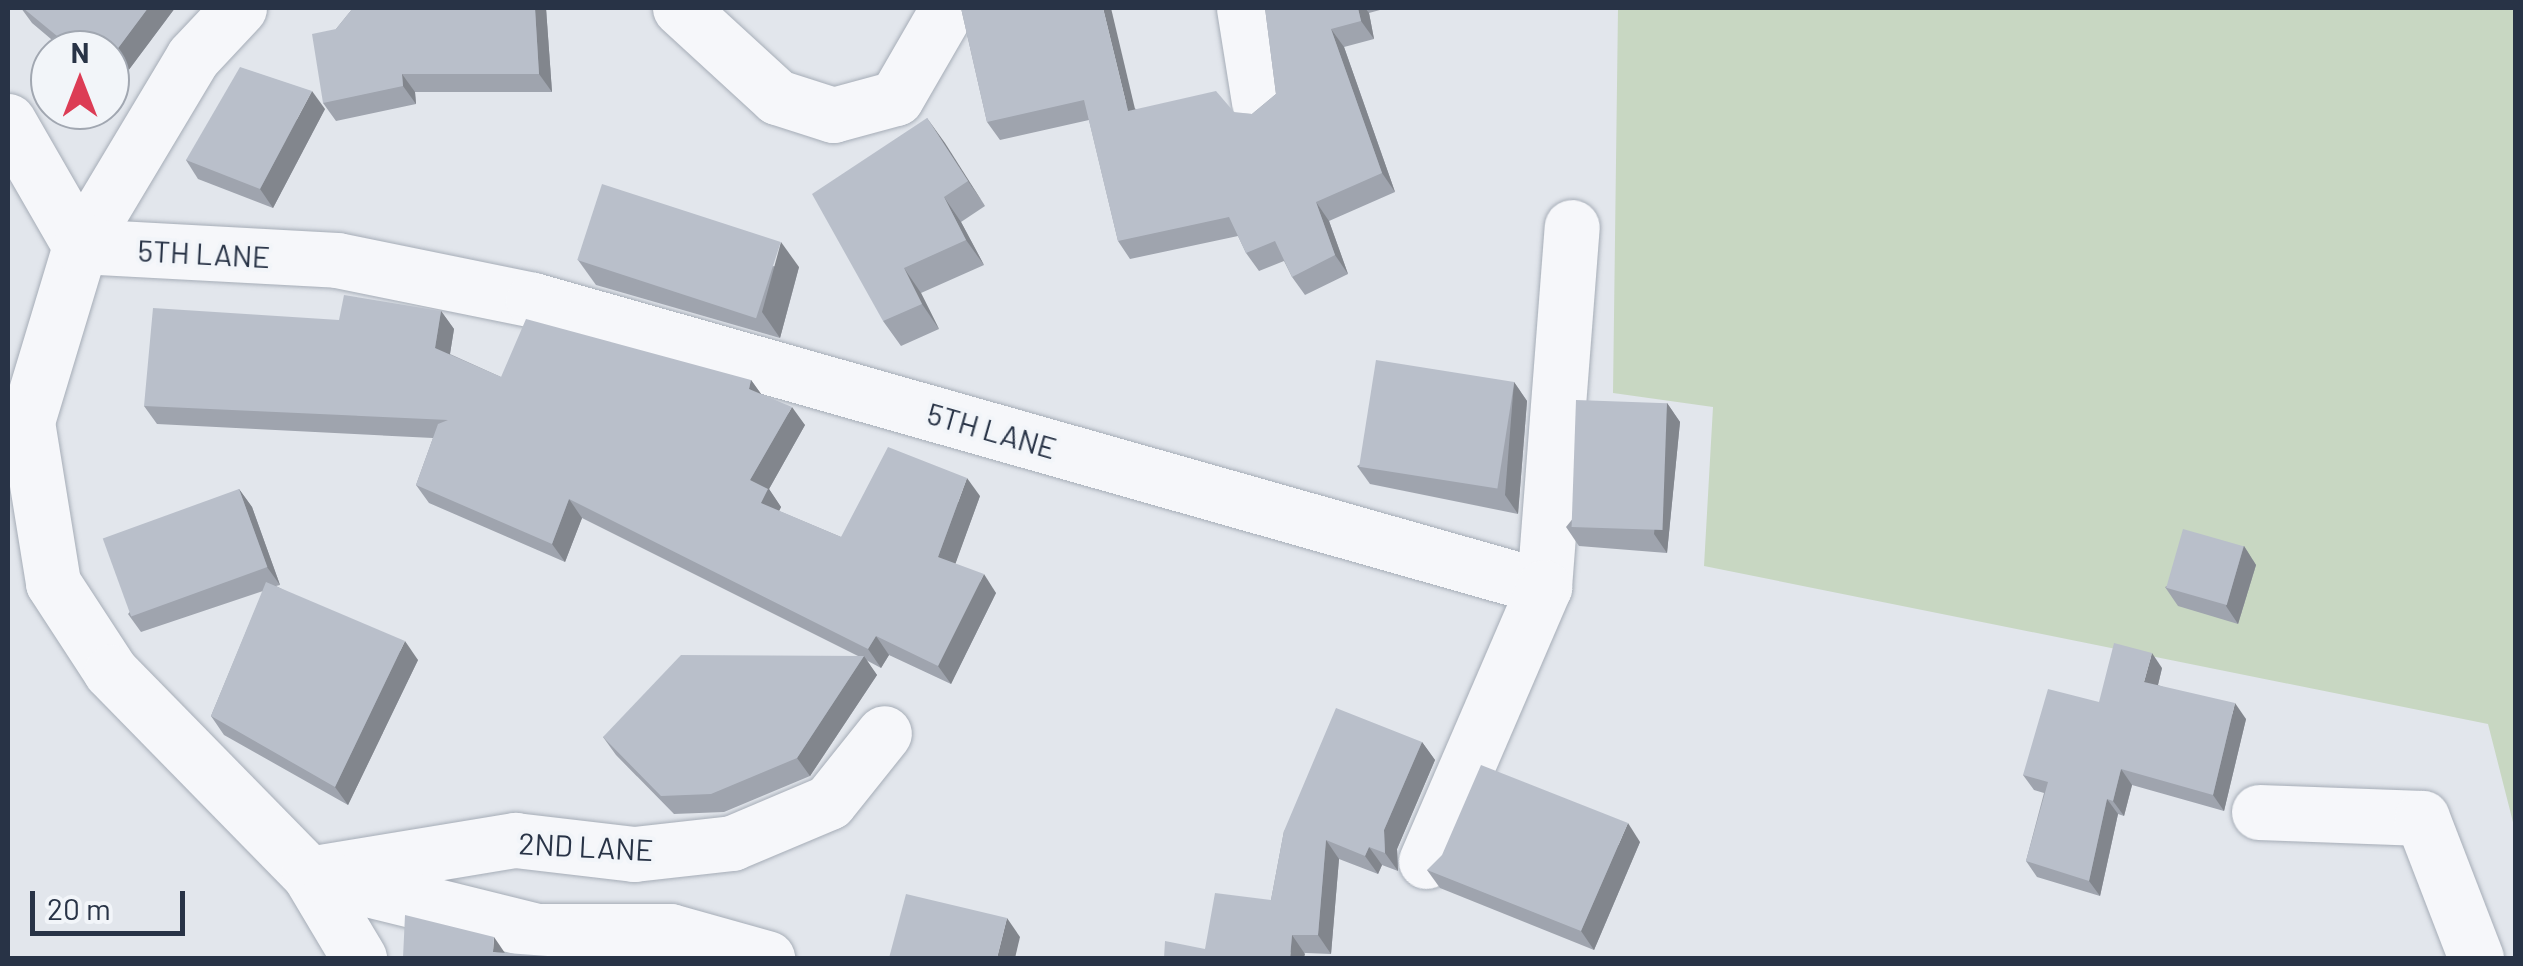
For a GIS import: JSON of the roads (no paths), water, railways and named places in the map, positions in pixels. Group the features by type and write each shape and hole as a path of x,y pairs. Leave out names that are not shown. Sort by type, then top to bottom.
{"street":[{"path":"239,8 192,57 80,246 17,417 53,583 111,672 309,874 358,958"},
{"path":"680,8 777,98 833,115 896,98 948,8"},
{"path":"1244,8 1259,102"},
{"path":"8,120 80,246"},
{"path":"1426,860 1544,587 1572,228"},
{"name":"5TH LANE","path":"80,246 337,260 532,300 1544,587"},
{"name":"2ND LANE","path":"309,874 516,840 634,854 732,842 829,802 884,733"},
{"path":"2259,812 2422,818 2476,958"},
{"path":"309,874 537,931 670,931 767,958"}]}
